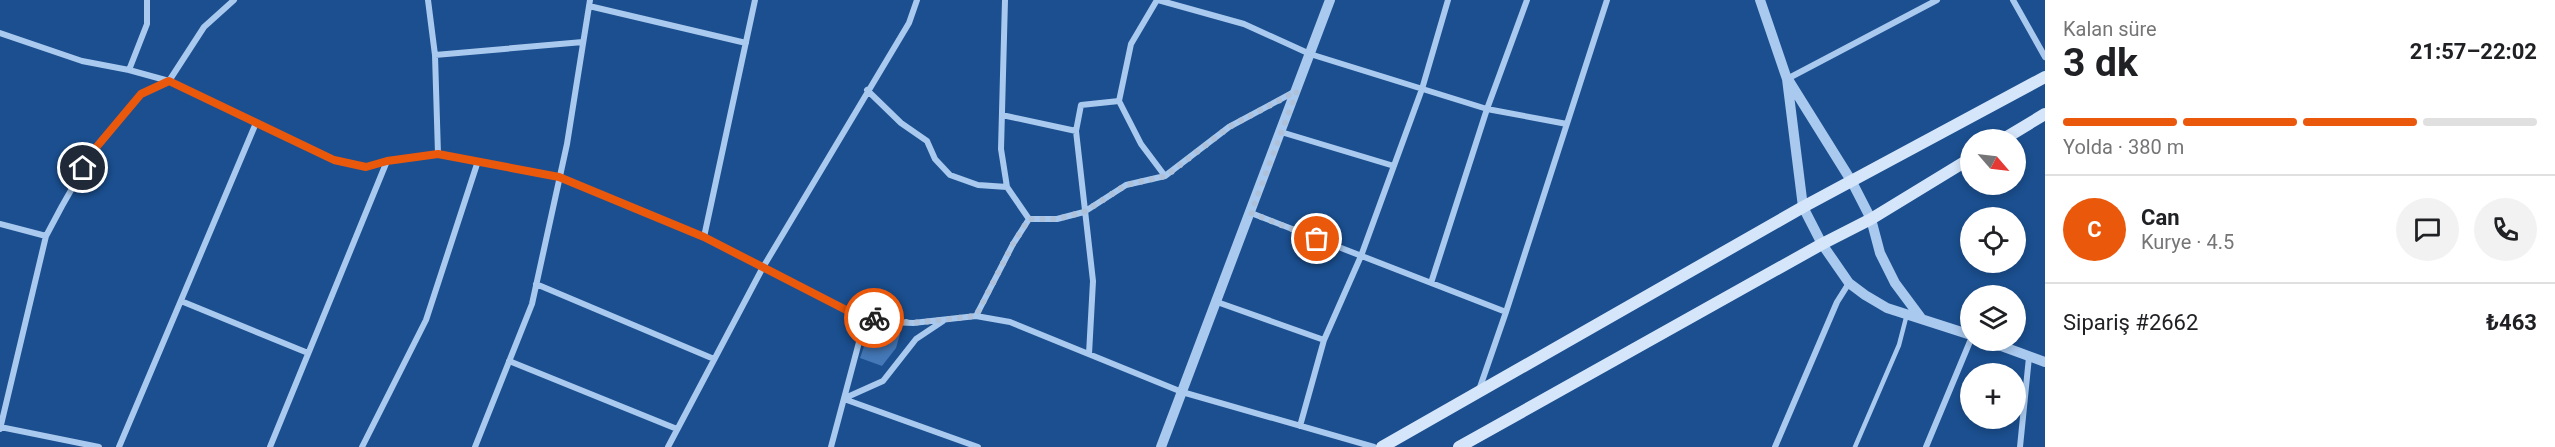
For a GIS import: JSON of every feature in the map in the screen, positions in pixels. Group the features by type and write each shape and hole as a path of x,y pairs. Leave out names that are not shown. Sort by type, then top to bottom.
{"main road":[{"path":"1382,447 1477,395 1803,207 2045,77"},
{"path":"2020,129 2045,114"},
{"path":"1459,447 1822,244 1871,219 1960,165"}],"street":[{"path":"129,70 147,24 147,0"},
{"path":"99,447 0,427 46,236 94,150 141,94 169,81 204,27 234,0"},
{"path":"428,0 435,55 438,154"},
{"path":"704,237 755,0"},
{"path":"668,447 762,269 909,23 917,0"},
{"path":"1005,0 1001,149 1006,187 1029,219"},
{"path":"1166,176 1140,144 1119,100 1131,44 1158,0 1244,24 1310,54 1486,109 1567,124"},
{"path":"1161,447 1330,0"},
{"path":"1300,426 1324,340 1361,256 1394,166 1422,89 1448,0"},
{"path":"1431,283 1486,109 1527,0"},
{"path":"1477,395 1607,0"},
{"path":"1760,0 1787,79 1803,207 1822,244 1849,283 1887,308 1960,333"},
{"path":"1787,79 1937,0"},
{"path":"2013,0 2045,57"},
{"path":"475,447 531,304 559,177 590,3 746,43"},
{"path":"0,33 82,61 169,81 334,160 366,167 387,161 438,154 559,177 704,237 762,269 852,313 913,323 976,316 1010,322 1182,392 1374,447"},
{"path":"435,55 583,42"},
{"path":"1787,79 1852,182 1871,219 1880,252 1895,283 1921,318"},
{"path":"867,90 901,123 927,141 935,159 950,175 978,185 1006,187"},
{"path":"1029,219 1057,219 1084,212 1126,185 1166,176 1229,127 1297,91"},
{"path":"1089,354 1093,281 1076,131 1081,105 1119,100"},
{"path":"1002,115 1076,131"},
{"path":"119,447 256,123"},
{"path":"1281,132 1394,166"},
{"path":"270,447 387,161"},
{"path":"362,447 426,320 478,161"},
{"path":"1251,213 1506,312"},
{"path":"976,316 1013,244 1029,219"},
{"path":"0,224 46,236"},
{"path":"1775,447 1837,302 1849,283"},
{"path":"536,284 714,359"},
{"path":"181,301 309,353"},
{"path":"1217,302 1324,340"},
{"path":"831,447 866,316"},
{"path":"844,399 883,381 916,339 946,320"},
{"path":"1926,447 1965,351"},
{"path":"2014,351 2045,362"},
{"path":"2020,447 2030,357"},
{"path":"509,361 677,429"},
{"path":"844,399 978,447"}],"lane":[{"path":"1855,447 1899,345 1907,314"}],"building":[{"path":"871,326 900,334 896,348 882,366 860,358"}],"way so far":[{"path":"874,318 913,323 976,316 1013,244 1029,219 1057,219 1084,212 1126,185 1166,176 1229,127 1297,91 1251,213 1317,239"}],"route":[{"path":"83,168 94,150 141,94 169,81 334,160 366,167 387,161 438,154 559,177 704,237 762,269 852,313 874,318"}]}
